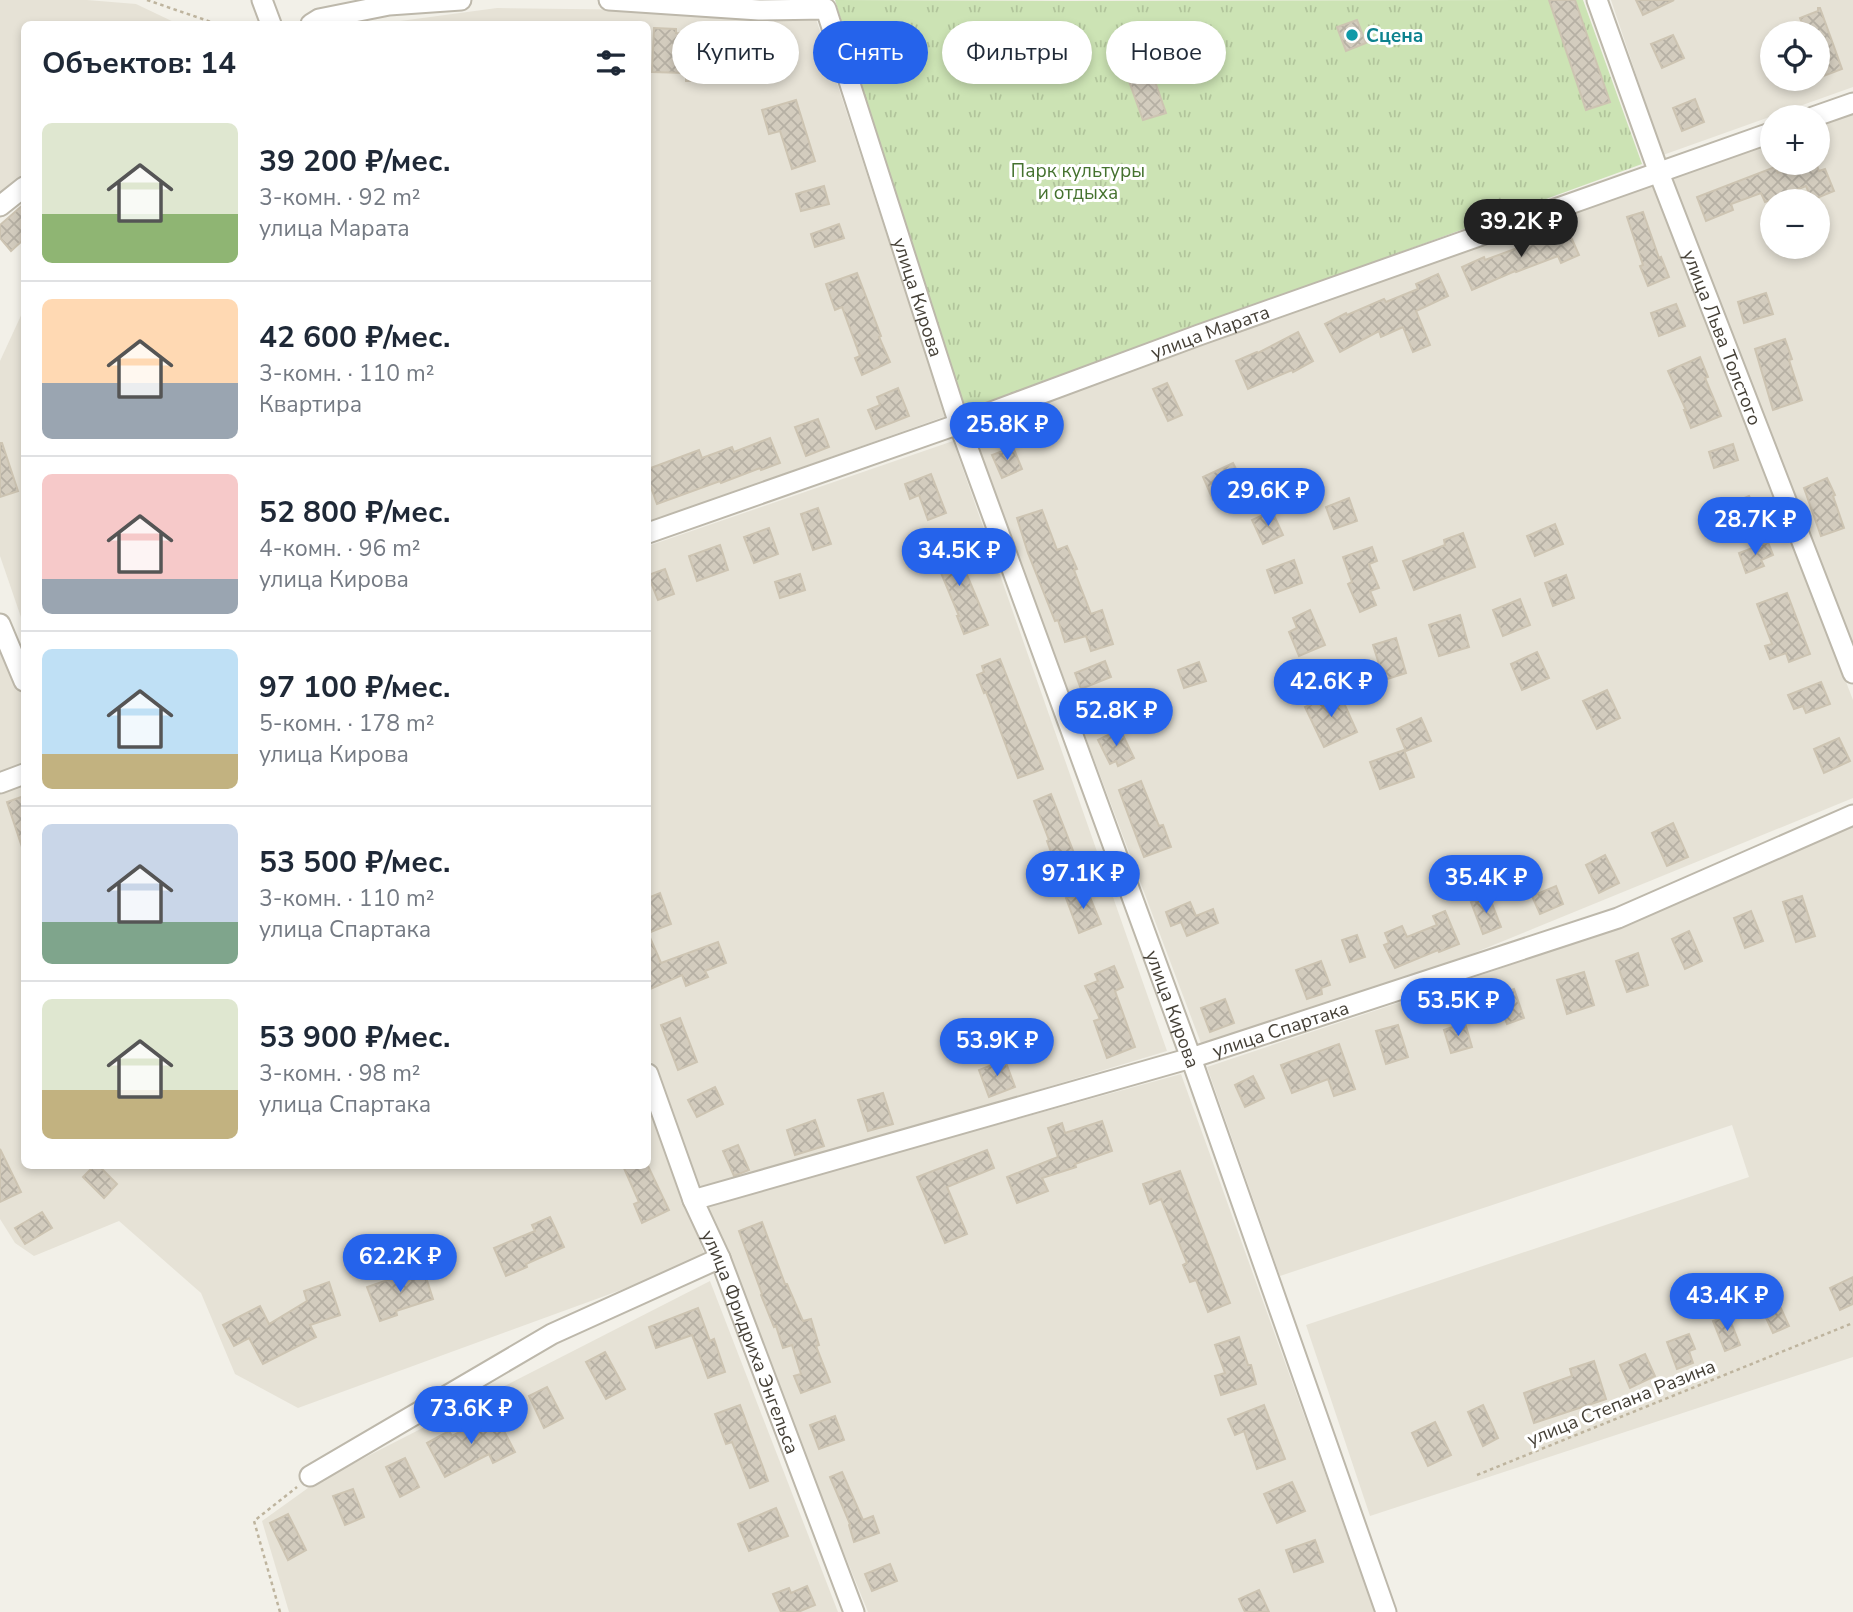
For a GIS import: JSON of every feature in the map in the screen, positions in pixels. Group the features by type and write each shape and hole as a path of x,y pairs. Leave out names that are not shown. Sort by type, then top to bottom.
{"street":[{"path":"262,0 270,21"},
{"path":"316,21 389,5 461,0"},
{"name":"улица Кирова","path":"609,0 759,10 825,9 959,424 1191,1058 1386,1612"},
{"name":"улица Льва Толстого","path":"1597,0 1659,173 1853,673"},
{"path":"1830,111 1853,103"},
{"name":"улица Марата","path":"651,532 1760,137"},
{"path":"0,206 21,189"},
{"path":"0,624 21,674"},
{"path":"0,783 21,776"},
{"name":"улица Спартака","path":"693,1200 1191,1058 1618,918 1853,815"},
{"name":"улица Фридриха Энгельса","path":"651,1082 693,1200 720,1258 854,1612"},
{"path":"310,1476 552,1334 720,1258"}],"path":[{"path":"147,0 209,21"},
{"name":"улица Степана Разина","path":"1477,1475 1853,1323"},
{"path":"280,1612 254,1521 310,1476"}],"shaded area":[{"path":"0,0 87,0 136,4 172,21 21,21 21,183 0,202"},
{"path":"1611,0 1853,0 1853,87 1803,105 1760,105 1760,120 1663,155"},
{"path":"497,8 654,10 816,19 813,21 813,84 837,84 946,416 651,521 651,21 400,21"},
{"path":"1853,110 1853,649 1669,171 1760,141 1760,175 1830,175 1830,118"},
{"path":"1653,180 1853,700 1853,798 1371,995 1202,1046 970,430"},
{"path":"21,316 21,617 0,556 0,361"},
{"path":"953,441 1167,1051 697,1193 651,1062 651,545"},
{"path":"0,615 21,678 21,766 0,773"},
{"path":"21,781 21,1169 651,1169 651,1110 706,1259 298,1408 235,1374 201,1293 119,1221 34,1256 15,1243 0,1219 0,788"},
{"path":"1853,823 1853,1357 1370,1516 1306,1325 1749,1177 1732,1125 1280,1276 1207,1067 1499,969"},
{"path":"1181,1074 1375,1612 868,1612 702,1206"},
{"path":"710,1281 838,1612 289,1612 262,1521 315,1483"}],"green space":[{"name":"Парк культуры и отдыха","path":"835,0 1583,0 1642,164 1198,326 962,418 861,84 928,84 928,21 841,21"}],"building":[{"path":"1549,0 1575,0 1610,102 1586,110"},
{"path":"1636,0 1674,0 1643,15"},
{"path":"1820,8 1825,21 1801,21 1800,18"},
{"name":"Сцена","path":"1357,20 1366,43 1346,51 1337,27"},
{"path":"654,28 672,29 672,73 652,72"},
{"path":"1673,35 1684,58 1662,68 1651,44"},
{"path":"1830,36 1842,69 1830,74"},
{"path":"1130,84 1156,84 1166,113 1143,120"},
{"path":"1695,99 1704,122 1682,131 1673,108"},
{"path":"796,100 815,161 792,169 780,131 769,134 762,110"},
{"path":"1760,173 1760,175 1827,175 1834,191 1807,189 1806,186 1798,189 1760,189 1760,193 1731,204 1733,210 1706,221 1697,197"},
{"path":"824,186 829,204 801,211 796,194"},
{"path":"21,207 21,242 11,251 0,238 0,225"},
{"path":"1643,212 1659,258 1661,257 1669,277 1648,286 1627,217"},
{"path":"839,224 844,238 815,247 811,234"},
{"path":"1567,228 1579,255 1561,263 1558,256 1472,290 1462,267"},
{"path":"857,273 890,362 862,375 855,358 860,356 842,307 835,310 826,284"},
{"path":"1438,274 1448,296 1416,311 1430,345 1413,352 1403,327 1381,337 1379,331 1340,352 1325,324 1346,313 1347,315 1384,299 1386,302 1418,289 1416,284"},
{"path":"1766,293 1773,314 1744,323 1738,302"},
{"path":"1676,304 1685,326 1659,336 1651,313"},
{"path":"1298,332 1313,361 1293,372 1292,370 1248,389 1236,361"},
{"path":"1785,339 1802,400 1773,410 1755,349"},
{"path":"1700,357 1708,377 1705,378 1721,416 1691,428 1668,371"},
{"path":"1167,383 1182,415 1168,421 1153,389"},
{"path":"898,388 909,416 876,429 868,410 880,405 877,397"},
{"path":"818,419 829,447 806,456 795,427"},
{"path":"770,438 780,463 657,504 651,487 651,468 699,450 702,458 732,447 734,452"},
{"path":"0,443 18,491 0,497"},
{"path":"1733,444 1738,460 1714,468 1709,452"},
{"path":"1013,447 1022,469 1002,478 992,455"},
{"path":"1233,463 1244,485 1213,500 1203,477"},
{"path":"931,474 946,513 928,520 919,495 910,499 905,484"},
{"path":"1827,478 1835,495 1833,496 1844,528 1821,536 1804,488"},
{"path":"1749,496 1756,511 1733,520 1727,505"},
{"path":"1349,498 1357,521 1334,529 1326,507"},
{"path":"818,508 831,544 813,550 801,514"},
{"path":"1042,510 1057,550 1067,546 1091,614 1102,610 1113,644 1091,651 1086,636 1065,642 1028,553 1017,518"},
{"path":"1272,511 1283,535 1263,544 1252,520"},
{"path":"1555,524 1563,544 1535,556 1527,536"},
{"path":"769,528 778,554 754,563 744,537"},
{"path":"1463,533 1475,567 1414,590 1403,561 1445,545 1444,540"},
{"path":"1768,542 1773,555 1761,560 1764,566 1746,573 1739,553"},
{"path":"954,544 988,625 964,634 939,568 931,571 925,557"},
{"path":"720,545 728,570 697,581 689,556"},
{"path":"1372,547 1377,561 1369,564 1379,588 1370,591 1376,605 1360,612 1348,584 1352,582 1343,557"},
{"path":"1294,560 1302,583 1275,593 1267,570"},
{"path":"665,569 674,594 658,600 651,582 651,574"},
{"path":"800,574 805,590 780,598 775,582"},
{"path":"1566,575 1574,598 1553,606 1545,583"},
{"path":"1787,593 1810,654 1789,662 1786,653 1770,659 1765,646 1772,644 1757,604"},
{"path":"1520,599 1530,625 1503,636 1493,610"},
{"path":"1310,610 1325,645 1299,656 1289,632 1297,628 1293,618"},
{"path":"1460,615 1469,647 1439,656 1429,625"},
{"path":"1396,638 1406,673 1384,680 1373,645"},
{"path":"1537,652 1549,678 1522,690 1511,664"},
{"path":"1000,659 1043,769 1018,778 977,675 984,672 982,666"},
{"path":"1105,661 1111,677 1081,689 1075,673"},
{"path":"1199,662 1206,681 1184,688 1178,670"},
{"path":"1821,682 1830,704 1806,713 1803,706 1794,709 1788,695"},
{"path":"1607,690 1620,718 1597,729 1583,701"},
{"path":"1339,692 1357,732 1324,747 1305,707"},
{"path":"1421,718 1431,741 1406,751 1397,729"},
{"path":"1120,729 1134,758 1118,766 1116,761 1110,764 1098,740"},
{"path":"1839,738 1850,761 1824,773 1814,749"},
{"path":"1404,750 1414,777 1380,789 1370,762"},
{"path":"1141,781 1159,826 1163,825 1171,847 1144,857 1119,790"},
{"path":"1051,794 1077,861 1057,868 1034,801"},
{"path":"21,797 21,844 7,802"},
{"path":"1673,823 1688,857 1667,866 1652,833"},
{"path":"1605,855 1619,883 1599,893 1586,865"},
{"path":"1556,886 1563,904 1540,914 1532,896"},
{"path":"1087,890 1101,924 1079,933 1066,898"},
{"path":"660,893 671,924 651,932 651,897"},
{"path":"1489,896 1501,927 1483,934 1471,902"},
{"path":"1802,896 1815,936 1796,942 1783,902"},
{"path":"1190,902 1196,916 1213,909 1218,923 1187,936 1181,922 1171,926 1166,912"},
{"path":"1445,911 1459,944 1395,968 1384,945 1389,943 1385,933 1402,926 1407,937 1437,925 1433,916"},
{"path":"1751,911 1763,941 1745,948 1734,918"},
{"path":"1689,931 1702,961 1685,969 1672,939"},
{"path":"1357,935 1365,957 1350,962 1342,940"},
{"path":"651,940 661,963 718,942 726,963 705,971 708,977 686,986 682,975 651,989"},
{"path":"1638,953 1648,985 1627,992 1616,961"},
{"path":"1321,961 1330,985 1321,988 1322,994 1307,999 1296,970"},
{"path":"1114,966 1123,987 1115,991 1135,1047 1107,1058 1094,1021 1100,1019 1085,986 1098,981 1095,974"},
{"path":"1584,972 1594,1005 1567,1014 1557,980"},
{"path":"1514,989 1524,1018 1507,1024 1496,995"},
{"path":"1225,999 1234,1023 1210,1032 1201,1008"},
{"path":"680,1018 697,1062 678,1070 661,1025"},
{"path":"1465,1023 1472,1047 1451,1053 1444,1030"},
{"path":"1398,1025 1408,1057 1386,1064 1376,1031"},
{"path":"1339,1044 1355,1089 1334,1096 1328,1079 1292,1093 1281,1065"},
{"path":"1005,1060 1015,1087 989,1097 979,1070"},
{"path":"1253,1076 1264,1098 1245,1107 1235,1085"},
{"path":"715,1087 723,1104 697,1117 688,1100"},
{"path":"883,1093 893,1124 868,1131 858,1100"},
{"path":"815,1120 824,1146 795,1155 787,1130"},
{"path":"1102,1121 1112,1151 1042,1178 1048,1191 1017,1203 1007,1177 1058,1157 1048,1128 1062,1123 1065,1133"},
{"path":"738,1145 749,1170 734,1176 723,1151"},
{"path":"0,1149 21,1192 0,1202"},
{"path":"987,1150 994,1168 947,1187 967,1234 945,1243 917,1177"},
{"path":"91,1169 102,1169 117,1184 104,1198 83,1177"},
{"path":"624,1169 649,1169 669,1210 642,1223 634,1204 639,1202"},
{"path":"1180,1171 1230,1303 1208,1312 1196,1280 1190,1282 1183,1265 1187,1263 1161,1199 1150,1204 1143,1184"},
{"path":"42,1212 52,1228 25,1244 15,1228"},
{"path":"550,1217 564,1247 506,1276 494,1248 535,1231 532,1225"},
{"path":"762,1222 785,1284 803,1321 811,1319 819,1345 816,1346 830,1382 801,1393 794,1376 801,1374 792,1345 783,1348 739,1231"},
{"path":"423,1268 433,1299 396,1311 397,1315 380,1321 367,1287"},
{"path":"1853,1277 1853,1304 1840,1310 1830,1288"},
{"path":"329,1282 340,1315 310,1325 316,1337 263,1364 249,1338 234,1346 223,1325 260,1306 269,1324 307,1301 304,1291"},
{"path":"1778,1302 1789,1326 1773,1333 1762,1309"},
{"path":"698,1308 710,1341 714,1339 725,1372 708,1378 692,1335 656,1348 649,1327"},
{"path":"1728,1315 1740,1345 1725,1351 1713,1321"},
{"path":"1689,1334 1695,1349 1689,1351 1693,1363 1677,1369 1667,1342"},
{"path":"1239,1337 1256,1384 1221,1395 1215,1376 1225,1373 1215,1345"},
{"path":"605,1352 625,1389 606,1399 586,1362"},
{"path":"1645,1354 1655,1376 1630,1388 1620,1365"},
{"path":"1594,1361 1606,1399 1534,1423 1524,1393 1572,1376 1570,1369"},
{"path":"547,1387 563,1418 544,1428 529,1396"},
{"path":"740,1405 768,1481 750,1488 732,1442 726,1444 715,1414"},
{"path":"1264,1405 1285,1459 1257,1469 1244,1431 1235,1435 1228,1419"},
{"path":"1483,1405 1498,1438 1483,1446 1468,1412"},
{"path":"495,1414 515,1452 493,1463 489,1454 445,1477 427,1443 449,1431 452,1436"},
{"path":"835,1416 844,1440 819,1449 810,1425"},
{"path":"1435,1422 1451,1455 1428,1466 1412,1433"},
{"path":"405,1458 419,1487 400,1497 386,1467"},
{"path":"842,1472 863,1520 873,1516 879,1533 854,1542 850,1524 830,1477"},
{"path":"1292,1482 1305,1511 1277,1523 1264,1494"},
{"path":"353,1489 364,1517 345,1525 333,1496"},
{"path":"776,1508 788,1536 749,1551 738,1524"},
{"path":"288,1514 306,1550 288,1560 270,1523"},
{"path":"1315,1540 1323,1562 1294,1572 1286,1550"},
{"path":"890,1564 897,1581 872,1591 865,1574"},
{"path":"807,1586 815,1605 798,1612 781,1612 773,1594 789,1588 791,1593"},
{"path":"1259,1590 1269,1612 1245,1612 1239,1599"}],"place":[{"name":"Сцена","path":"1352,35"}]}
